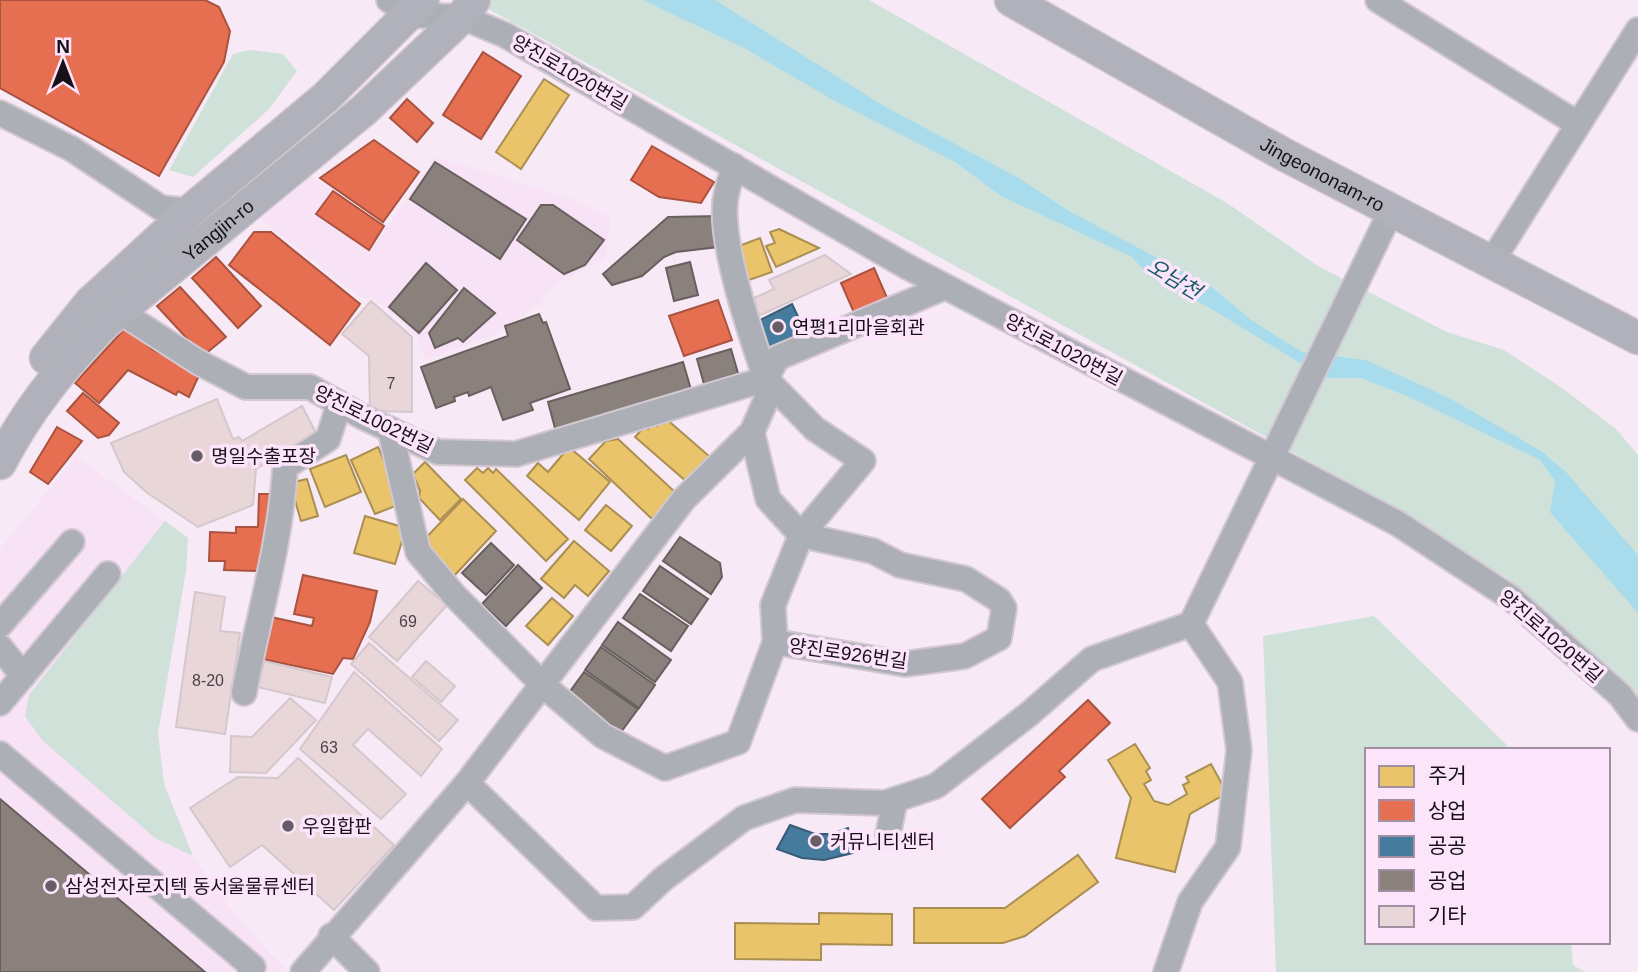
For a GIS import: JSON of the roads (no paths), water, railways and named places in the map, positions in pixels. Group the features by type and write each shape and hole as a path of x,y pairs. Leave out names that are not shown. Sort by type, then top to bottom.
{"main road":[{"name":"Jingeononam-ro","path":"1011,0 1165,89 1391,211 1638,338"},
{"name":"Yangjin-ro","path":"0,417 90,303 190,211 325,98 407,5"},
{"name":"Yangjin-ro","path":"0,463 23,419 69,360 119,311 364,110 468,9"}],"street":[{"path":"1378,0 1578,124"},
{"name":"양진로1020번길","path":"407,5 468,9 505,34 945,287 1274,454 1397,523 1511,598 1620,695 1638,719"},
{"path":"1492,261 1638,30"},
{"path":"0,113 72,149 161,208 190,211"},
{"path":"303,972 331,936 467,783 544,686 684,499 752,432 770,391 742,301 730,244 725,204 734,166"},
{"path":"467,783 596,908 633,907 663,879 744,818 795,800 885,803 936,786 1029,714 1092,659 1191,624 1391,211"},
{"path":"766,379 777,358 945,287"},
{"name":"양진로1002번길","path":"119,311 198,362 246,387 310,387 438,452 516,454 766,379"},
{"path":"752,432 768,499 801,535 863,461 815,429 766,379"},
{"path":"244,693 260,607 276,553 285,467 328,439 339,404"},
{"name":"양진로926번길","path":"390,429 418,552 454,595 544,686 603,736 665,768 738,742 775,642 773,605 801,535 873,551 900,565 966,579 999,600 1004,608 999,638 965,656 905,664 775,642"},
{"path":"0,625 72,542"},
{"path":"0,703 108,574"},
{"path":"1166,972 1189,902 1228,847 1239,750 1230,682 1191,624"},
{"path":"0,647 23,676"},
{"path":"0,754 253,967 250,972"},
{"path":"888,835 895,800"},
{"path":"331,936 367,972"}],"water":[{"name":"오남천","path":"643,0 715,0 884,106 1017,177 1069,211 1212,287 1251,320 1302,352 1366,360 1449,398 1541,451 1566,472 1638,555 1638,613 1550,512 1555,481 1540,460 1407,396 1361,378 1325,378 1208,307 1149,276 1132,257 1001,196 955,162 831,99 746,49"}],"place":[{"name":"연평1리마을회관","path":"778,327"},
{"name":"명일수출포장","path":"197,456"},
{"name":"우일합판","path":"288,826"},
{"name":"커뮤니티센터","path":"816,841"},
{"name":"삼성전자로지텍 동서울물류센터","path":"51,886"}]}
